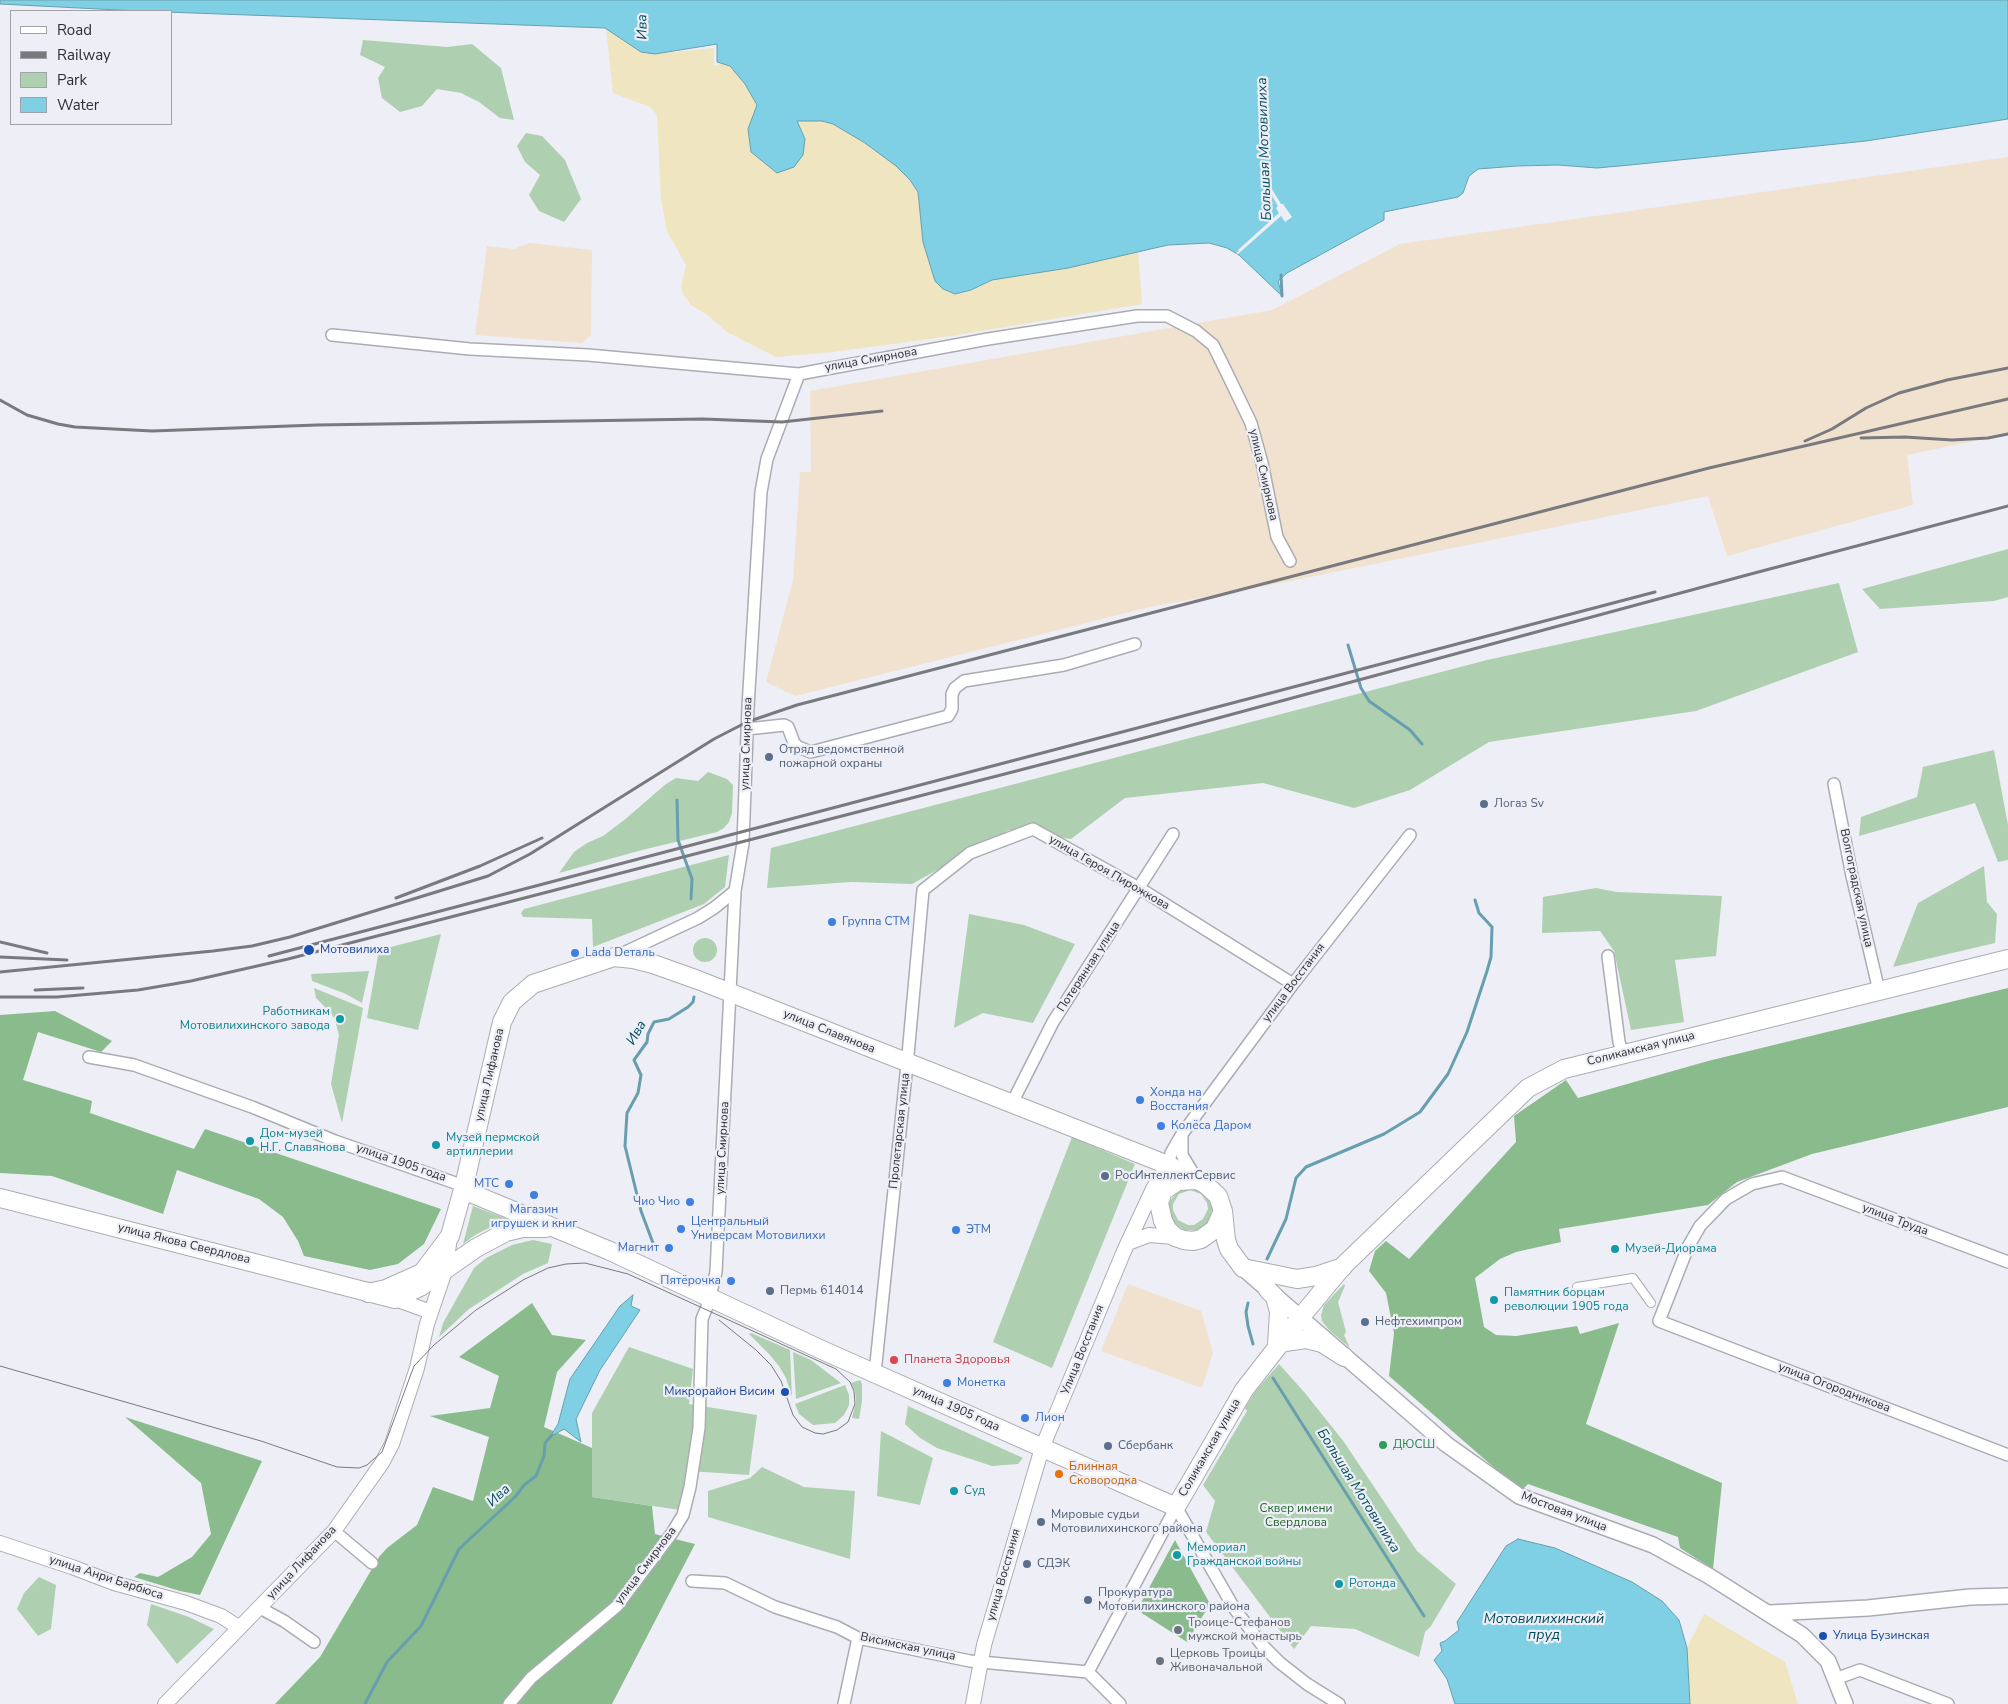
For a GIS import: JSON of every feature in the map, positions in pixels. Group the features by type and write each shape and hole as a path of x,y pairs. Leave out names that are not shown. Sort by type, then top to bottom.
{"main road":[{"name":"улица Славянова","path":"502,1022 512,1002 533,984 614,957 634,959 653,964 731,993 1012,1103 1168,1165 1196,1180"},
{"name":"Соликамская улица","path":"1176,1507 1244,1390 1277,1346 1343,1266 1528,1088 1564,1069 2008,959"},
{"name":"улица Лифанова","path":"464,1186 502,1022"},
{"path":"1196,1180 1212,1189 1218,1196 1223,1210 1215,1229 1201,1239 1192,1241 1175,1237 1168,1230 1163,1221 1159,1202 1162,1190 1178,1181 1196,1180"},
{"name":"улица 1905 года","path":"464,1186 473,1194 566,1232 875,1373 1176,1507"},
{"path":"368,1293 386,1289 422,1272 450,1236 464,1186"},
{"name":"улица Якова Свердлова","path":"0,1198 249,1260 395,1299"},
{"name":"Мостовая улица","path":"1223,1210 1226,1240 1229,1249 1243,1268 1446,1444 1519,1496 1653,1545 1770,1613 1802,1635 1828,1661 1844,1704"},
{"name":"улица 1905 года","path":"446,1268 476,1248 506,1232 539,1227 566,1232"},
{"name":"Соликамская улица","path":"1243,1268 1297,1279 1316,1276 1343,1266"},
{"path":"395,1299 420,1287 446,1268"},
{"path":"1268,1290 1274,1297 1279,1312 1277,1346 1285,1342 1297,1340 1317,1341 1344,1357"},
{"path":"1770,1613 1868,1608 1970,1597 2008,1596"}],"street":[{"name":"улица Смирнова","path":"509,1704 531,1678 616,1606 670,1537 683,1515 690,1487 699,1428 702,1319 716,1272 735,891 743,843 747,728 764,472 799,374 988,339 1137,316 1167,316 1196,331 1213,345 1251,423 1262,463 1277,537 1290,561"},
{"path":"332,336 470,349 588,355 799,374"},
{"path":"747,728 784,725 788,727 794,743 798,747 811,752 948,716 952,709 952,694 955,688 964,681 1064,665 1136,644"},
{"name":"Волгоградская улица","path":"1834,784 1852,876 1879,991"},
{"name":"улица Героя Пирожкова","path":"923,890 970,853 1033,829 1140,888 1293,984"},
{"name":"Потерянная улица","path":"1012,1103 1053,1022 1173,834"},
{"name":"улица Восстания","path":"1162,1190 1168,1176 1171,1153 1182,1134 1293,984 1410,835"},
{"name":"Пролетарская улица","path":"875,1373 923,890"},
{"path":"614,957 706,913 735,891"},
{"path":"1608,956 1619,1042 1623,1054"},
{"name":"улица 1905 года","path":"89,1056 134,1065 252,1107 335,1141 464,1186"},
{"path":"1182,1134 1182,1155 1196,1180"},
{"path":"1136,1224 1153,1189 1168,1165"},
{"name":"улица Труда","path":"1659,1321 1688,1247 1700,1226 1726,1199 1752,1184 1782,1177 2008,1262"},
{"path":"1136,1224 1162,1190"},
{"name":"Улица Восстания","path":"1042,1448 1136,1224"},
{"path":"1126,1247 1148,1235 1175,1237"},
{"name":"улица Лифанова","path":"165,1704 238,1627 260,1608 334,1531 382,1463 392,1444 417,1368 431,1312 446,1268 450,1236"},
{"name":"улица Лифанова","path":"423,1342 447,1286 476,1248"},
{"path":"1577,1287 1633,1278 1651,1303"},
{"path":"395,1299 431,1312"},
{"name":"улица Огородникова","path":"1659,1321 2008,1455"},
{"name":"улица Восстания","path":"973,1704 979,1662 1042,1448"},
{"path":"1176,1507 1234,1608 1262,1645 1279,1662 1307,1684 1339,1704"},
{"name":"Соликамская улица","path":"1088,1672 1176,1507"},
{"path":"334,1531 372,1563"},
{"name":"улица Анри Барбюса","path":"0,1543 114,1583 221,1616 238,1627"},
{"name":"Висимская улица","path":"692,1581 725,1583 775,1607 837,1627 858,1638 979,1662 1088,1672"},
{"path":"260,1608 284,1621 314,1642"},
{"path":"844,1704 858,1638"},
{"path":"1835,1679 1860,1670 1948,1704"},
{"path":"1088,1672 1120,1704"}],"shaded area":[{"path":"2008,157 2008,434 1907,455 1913,505 1727,556 1708,496 1286,582 1150,607 795,696 766,682 793,580 800,472 811,472 810,391 1272,310 1400,244"},
{"path":"529,243 592,250 591,335 582,343 475,335 487,246 514,249"},
{"path":"1128,1284 1201,1311 1213,1353 1202,1388 1101,1351"}],"green space":[{"path":"363,40 447,47 472,44 501,68 514,120 500,118 479,102 461,93 437,89 422,106 400,112 382,98 378,78 385,67 360,55"},
{"path":"526,133 542,136 565,160 581,199 564,222 539,211 529,195 540,175 525,162 517,146"},
{"path":"2008,549 2008,597 1994,601 1880,609 1862,589"},
{"path":"1839,583 1858,652 1696,711 1489,742 1410,790 1354,808 1263,783 1125,798 1071,839 1009,830 912,884 851,882 767,888 771,848 1487,660"},
{"path":"1994,750 2008,825 2008,860 1998,862 1975,803 1859,836 1861,817 1917,797 1923,767"},
{"path":"708,772 727,779 733,785 732,813 729,822 724,828 717,832 559,873 574,852 587,843 603,836 666,784 676,778 698,781"},
{"path":"729,855 725,887 704,904 593,947 592,919 523,917 521,913 524,909"},
{"path":"1984,866 1987,902 1997,914 1995,943 1893,967 1918,903"},
{"path":"1596,888 1617,892 1722,896 1716,956 1675,960 1684,1022 1631,1030 1614,951 1600,931 1542,933 1543,897"},
{"path":"969,914 1024,925 1075,944 1033,1023 983,1013 954,1028"},
{"path":"441,934 418,1030 367,1018 379,950"},
{"path":"705,938 713,942 717,950 713,958 705,962 697,958 693,950 697,942"},
{"path":"369,971 362,1003 346,994 312,981 311,974"},
{"path":"314,988 363,1008 342,1123 331,1084 339,1035 335,1020 331,1013 316,998"},
{"path":"2008,988 2008,1107 1812,1154 1737,1182 1708,1205 1559,1229 1561,1242 1516,1252 1500,1259 1475,1278 1484,1327 1496,1335 1516,1336 1577,1326 1580,1334 1619,1323 1586,1424 1722,1483 1713,1569 1680,1548 1678,1537 1528,1484 1523,1489 1513,1484 1389,1376 1394,1333 1386,1293 1369,1271 1375,1251 1386,1241 1409,1259 1516,1142 1514,1116 1566,1080 1578,1098 1708,1061"},
{"path":"55,1011 112,1041 101,1052 38,1032 23,1080 92,1101 90,1113 194,1149 205,1129 441,1209 424,1244 398,1264 370,1270 304,1256 298,1241 283,1217 259,1199 177,1170 163,1214 52,1176 0,1173 0,1015"},
{"path":"1072,1137 1135,1164 1052,1368 993,1342"},
{"path":"1200,1188 1211,1199 1213,1206 1210,1220 1199,1230 1184,1230 1172,1222 1168,1208 1170,1201 1179,1190","holes":["1190,1190 1201,1194 1207,1203 1208,1209 1203,1219 1194,1225 1188,1225 1178,1220 1173,1210 1173,1204 1179,1194"]},
{"path":"473,1206 507,1219 475,1235 463,1244"},
{"path":"533,1240 552,1244 548,1263 523,1274 469,1309 439,1337 443,1323 474,1268 486,1258 512,1245"},
{"path":"1344,1284 1345,1286 1338,1302 1346,1332 1344,1335 1350,1348 1329,1330 1322,1321 1321,1315 1324,1305"},
{"path":"532,1303 552,1335 586,1340 557,1372 544,1427 592,1448 592,1497 652,1506 655,1534 695,1544 612,1704 275,1704 320,1657 379,1557 387,1548 417,1525 433,1487 473,1501 489,1437 430,1416 490,1408 499,1376 459,1357"},
{"path":"751,1333 790,1350 792,1397 786,1378 779,1366 749,1334"},
{"path":"629,1347 693,1369 689,1404 757,1415 749,1475 688,1471 680,1510 592,1497 592,1413"},
{"path":"793,1352 811,1360 841,1383 796,1399"},
{"name":"Сквер имени Свердлова","path":"1279,1364 1344,1442 1417,1551 1456,1584 1431,1626 1425,1632 1419,1657 1355,1629 1311,1626 1294,1649 1206,1532 1215,1501 1203,1485 1247,1411 1245,1408 1254,1393"},
{"path":"860,1380 862,1384 862,1401 859,1419 852,1418 856,1402 855,1391 851,1383"},
{"path":"845,1385 849,1395 849,1405 844,1415 835,1423 813,1425 799,1414 795,1404"},
{"path":"908,1406 1023,1458 1018,1464 992,1466 937,1448 920,1438 905,1424"},
{"path":"125,1417 262,1461 200,1595 134,1577 140,1573 158,1577 192,1557 211,1534 201,1483"},
{"path":"881,1431 933,1458 920,1505 877,1496"},
{"path":"762,1467 804,1487 855,1491 850,1559 708,1517 708,1491 750,1478"},
{"path":"1175,1540 1210,1604 1187,1642 1137,1610"},
{"path":"39,1577 56,1585 51,1629 38,1636 17,1609 24,1593"},
{"path":"151,1604 189,1617 214,1629 177,1664 147,1625"}],"sand":[{"path":"606,28 655,54 714,48 714,66 725,63 730,66 745,84 757,105 748,129 765,163 777,172 797,121 822,121 833,124 865,143 896,165 918,192 923,242 935,281 943,289 955,294 971,290 992,280 1068,268 1138,251 1142,304 951,336 833,352 776,357 727,332 709,316 691,305 683,294 681,286 686,265 667,231 661,199 657,115 650,107 613,93"},
{"path":"1704,1614 1785,1662 1798,1704 1690,1704 1687,1648"}],"water":[{"path":"0,0 2008,0 2008,119 1866,141 1630,165 1597,168 1558,165 1478,169 1469,176 1463,193 1458,197 1384,212 1384,220 1287,273 1278,281 1282,296 1239,255 1227,248 1209,243 1168,245 1068,268 992,280 971,290 955,294 943,289 935,281 923,242 918,192 910,180 896,166 865,143 833,124 822,121 797,121 805,139 803,155 794,167 777,173 751,152 748,129 757,105 745,84 730,66 717,62 717,44 655,54 641,52 605,28 0,4"},
{"path":"633,1295 631,1306 640,1310 600,1370 576,1419 581,1442 564,1429 550,1437 558,1424 570,1379 620,1306"},
{"name":"Мотовилихинский пруд","path":"1518,1539 1555,1548 1632,1582 1662,1601 1679,1620 1687,1648 1690,1704 1455,1704 1447,1679 1434,1660 1442,1651 1440,1643 1459,1630 1457,1622 1506,1546"}],"pier":[{"path":"1264,176 1281,204 1283,204 1292,217 1285,222 1281,216 1238,254 1236,253 1238,250 1279,213 1276,208 1278,206 1261,177"}],"waterway":[{"name":"Большая Мотовилиха","path":"1281,275 1282,296"},
{"name":"Большая Мотовилиха","path":"1348,645 1361,688 1369,701 1410,730 1422,744"},
{"name":"Ива","path":"677,800 678,840 692,879 691,899"},
{"name":"Большая Мотовилиха","path":"1267,1259 1286,1219 1296,1178 1306,1167 1384,1134 1420,1112 1448,1074 1467,1032 1491,957 1492,927 1479,913 1475,900"},
{"name":"Ива","path":"653,1243 641,1211 625,1146 627,1113 638,1093 641,1075 634,1060 647,1042 648,1034 654,1022 669,1019 688,1007 693,1002 694,997"},
{"name":"Большая Мотовилиха","path":"1248,1303 1246,1312 1253,1344"},
{"name":"Большая Мотовилиха","path":"1273,1378 1424,1616"},
{"name":"Ива","path":"365,1704 387,1662 421,1626 459,1549 516,1496 524,1485 536,1476 544,1456 545,1443 552,1435"}],"tram line":[{"path":"0,1366 261,1441 337,1467 359,1468 367,1465 382,1452 414,1366 434,1345 476,1310 523,1280 548,1268 566,1264 585,1263 628,1274 836,1369 850,1382 854,1391 855,1404 848,1422 837,1430 823,1434 815,1433 802,1427 793,1415 781,1381 771,1365 756,1350 719,1320"}],"railway":[{"path":"1805,441 1832,429 1866,408 1899,393 1947,380 2008,368"},
{"path":"0,972 213,951 252,946 290,937 488,876 530,854 714,739 747,722 797,705 1709,468 2008,399"},
{"path":"0,400 27,415 58,424 75,427 152,431 317,425 703,419 782,422 882,411"},
{"path":"1861,438 1905,437 1952,440 1988,438 2008,434"},
{"path":"0,997 57,997 138,990 191,981 288,959 1148,737 2008,506"},
{"path":"269,956 1655,592"},
{"path":"396,898 480,866 542,838"},
{"path":"0,942 47,953"},
{"path":"0,957 67,960"},
{"path":"35,990 83,988"}],"place":[{"name":"Отряд ведомственной пожарной охраны","path":"769,757"},
{"name":"Логаз Sv","path":"1484,804"},
{"name":"Группа СТМ","path":"832,922"},
{"name":"Мотовилиха","path":"309,950"},
{"name":"Lada Dеталь","path":"575,953"},
{"name":"Работникам Мотовилихинского завода","path":"340,1019"},
{"name":"Хонда на Восстания","path":"1140,1100"},
{"name":"Колёса Даром","path":"1161,1126"},
{"name":"Дом-музей Н.Г. Славянова","path":"250,1141"},
{"name":"Музей пермской артиллерии","path":"436,1145"},
{"name":"РосИнтеллектСервис","path":"1105,1176"},
{"name":"МТС","path":"509,1184"},
{"name":"Магазин игрушек и книг","path":"534,1195"},
{"name":"Чио Чио","path":"690,1202"},
{"name":"Центральный Универсам Мотовилихи","path":"681,1229"},
{"name":"ЭТМ","path":"956,1230"},
{"name":"Магнит","path":"669,1248"},
{"name":"Музей-Диорама","path":"1615,1249"},
{"name":"Пятёрочка","path":"731,1281"},
{"name":"Пермь 614014","path":"770,1291"},
{"name":"Памятник борцам революции 1905 года","path":"1494,1300"},
{"name":"Нефтехимпром","path":"1365,1322"},
{"name":"Планета Здоровья","path":"894,1360"},
{"name":"Монетка","path":"947,1383"},
{"name":"Микрорайон Висим","path":"785,1392"},
{"name":"Лион","path":"1025,1418"},
{"name":"ДЮСШ","path":"1383,1445"},
{"name":"Сбербанк","path":"1108,1446"},
{"name":"Блинная Сковородка","path":"1059,1474"},
{"name":"Суд","path":"954,1491"},
{"name":"Мировые судьи Мотовилихинского района","path":"1041,1522"},
{"name":"Мемориал Гражданской войны","path":"1177,1555"},
{"name":"СДЭК","path":"1027,1564"},
{"name":"Ротонда","path":"1339,1584"},
{"name":"Прокуратура Мотовилихинского района","path":"1088,1600"},
{"name":"Троице-Стефанов мужской монастырь","path":"1178,1630"},
{"name":"Улица Бузинская","path":"1823,1636"},
{"name":"Церковь Троицы Живоначальной","path":"1160,1661"}]}
